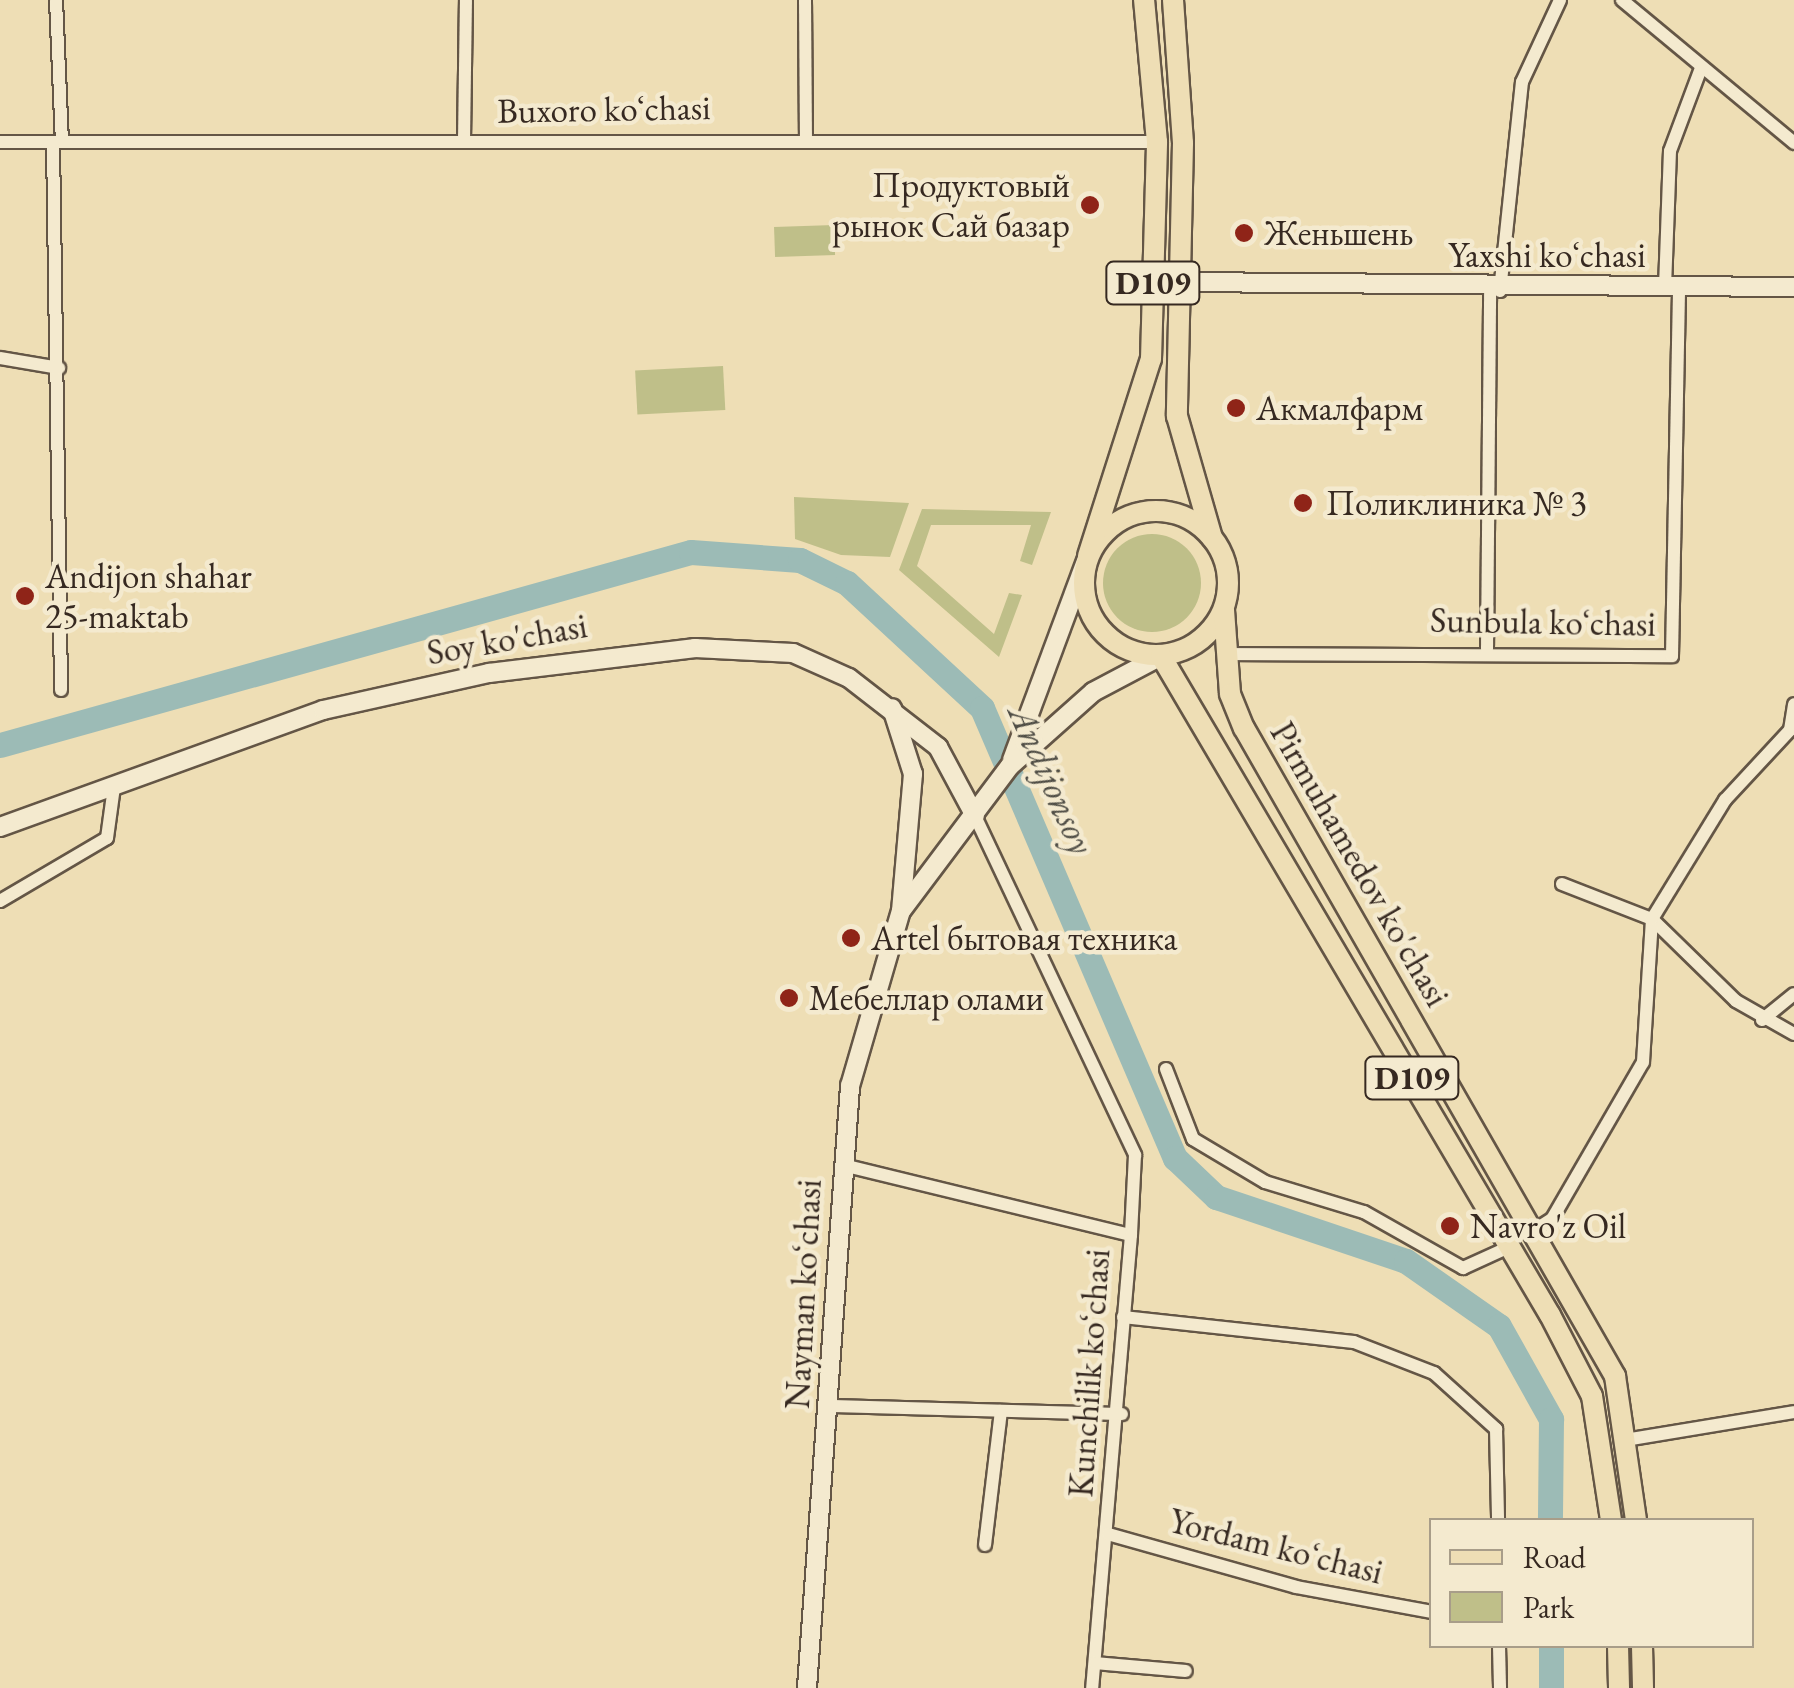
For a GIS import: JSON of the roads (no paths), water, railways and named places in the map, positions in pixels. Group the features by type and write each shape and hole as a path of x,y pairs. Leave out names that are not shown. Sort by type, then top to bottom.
{"main road":[{"name":"D109","path":"1144,0 1157,142 1151,359 1088,556 1086,604 1097,626 1126,648 1161,656"},
{"name":"D109","path":"1173,0 1181,282 1177,416 1212,538 1228,572 1224,610"},
{"name":"Yaxshi koʻchasi","path":"1181,282 1495,290 1794,288"},
{"path":"1010,766 1088,556 1111,527 1145,511 1170,512 1212,538"},
{"path":"901,911 1010,766 1094,692 1161,656 1199,642 1224,610"},
{"name":"Pirmuhamedov ko'chasi","path":"1224,610 1225,654 1244,728 1536,1229 1615,1376 1630,1439 1636,1518"},
{"name":"Soy ko'chasi","path":"0,827 323,710 627,653 793,653 889,703 954,766 975,816"},
{"name":"Pirmuhamedov ko'chasi","path":"1161,656 1592,1396 1611,1518"},
{"path":"889,703 913,774 901,911"},
{"name":"Nayman koʻchasi","path":"807,1688 854,1059 901,911"},
{"path":"1618,1648 1619,1688"},
{"path":"1642,1648 1643,1688"}],"street":[{"path":"56,0 61,690"},
{"path":"464,141 466,0"},
{"path":"805,0 806,138"},
{"path":"1488,649 1495,290 1514,118 1560,0"},
{"path":"1622,0 1794,143"},
{"path":"1672,287 1670,152 1700,68"},
{"name":"Buxoro koʻchasi","path":"0,142 806,138 1157,142"},
{"name":"Sunbula koʻchasi","path":"1225,654 1488,649 1672,656 1672,287"},
{"path":"0,358 60,368"},
{"path":"1536,1229 1552,1219 1643,1062 1652,918 1725,800 1790,730 1794,704"},
{"path":"0,901 107,838 114,788"},
{"path":"975,816 1134,1156 1131,1235"},
{"path":"1562,884 1652,918 1762,1020 1794,1034"},
{"path":"1762,1020 1794,994"},
{"path":"1166,1069 1193,1139 1265,1182 1364,1212 1463,1268 1508,1248"},
{"name":"Kunchilik koʻchasi","path":"844,1165 1131,1235 1123,1318 1122,1414 1092,1688"},
{"path":"1123,1318 1354,1342 1434,1373 1496,1428 1498,1518"},
{"path":"830,1406 1122,1414"},
{"path":"984,1546 1001,1411"},
{"path":"1630,1439 1794,1412"},
{"name":"Yordam koʻchasi","path":"1108,1534 1296,1587 1429,1611"},
{"path":"1499,1648 1500,1688"},
{"path":"1095,1663 1186,1671"}],"waterway":[{"name":"Andijonsoy","path":"0,745 691,552 800,560 847,583 982,708 1175,1158 1216,1197 1406,1261 1499,1326 1551,1419 1550,1518"},
{"name":"Andijonsoy","path":"1551,1648 1551,1688"}],"place":[{"name":"Продуктовый рынок Сай базар","path":"1090,205"},
{"name":"Женьшень","path":"1244,233"},
{"name":"Акмалфарм","path":"1236,408"},
{"name":"Поликлиника № 3","path":"1303,503"},
{"name":"Andijon shahar 25-maktab","path":"25,596"},
{"name":"Artel бытовая техника","path":"851,938"},
{"name":"Мебеллар олами","path":"789,998"},
{"name":"Navro'z Oil","path":"1450,1226"}]}
